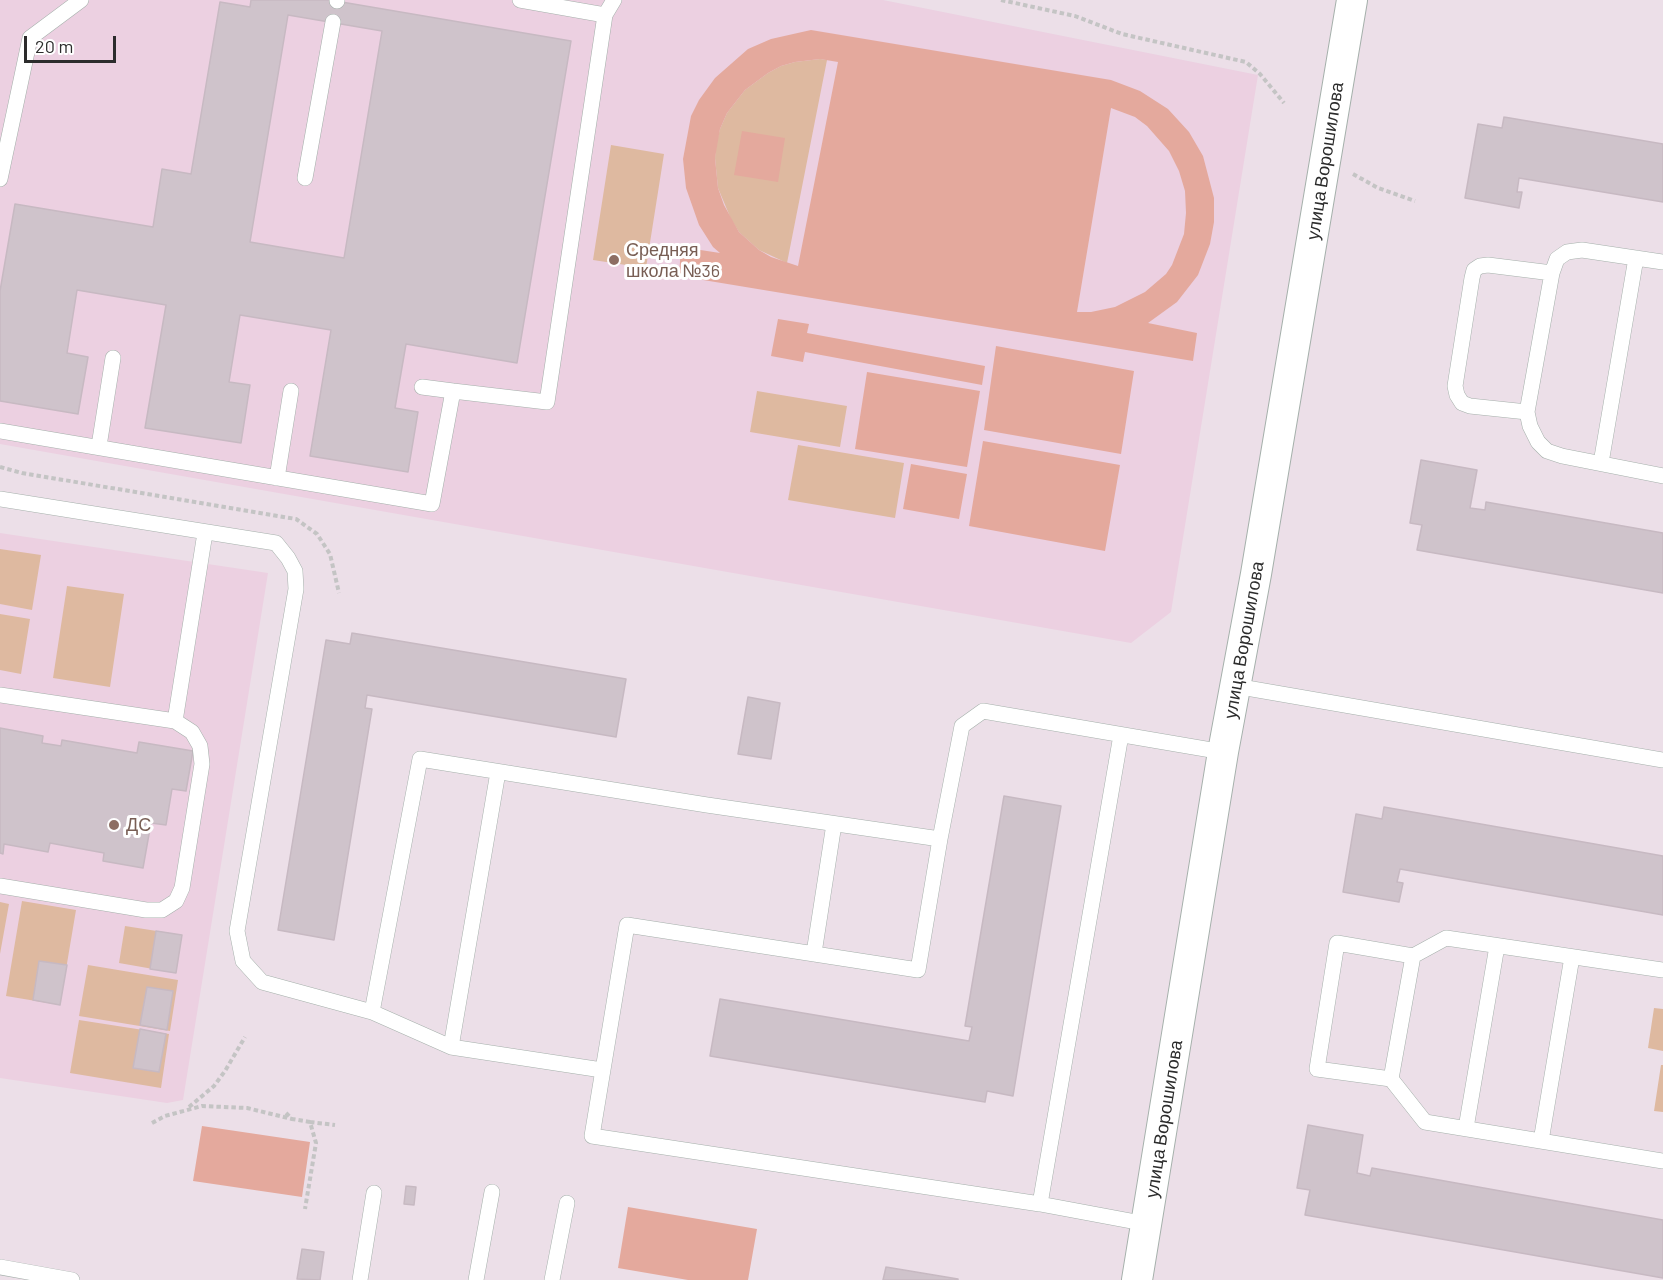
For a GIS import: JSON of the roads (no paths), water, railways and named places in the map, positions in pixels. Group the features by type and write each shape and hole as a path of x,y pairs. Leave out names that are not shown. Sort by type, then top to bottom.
{"street":[{"name":"улица Ворошилова","path":"1137,1280 1223,752 1256,574 1352,0"}],"lane":[{"path":"0,179 30,38 81,0"},
{"path":"520,0 605,15"},
{"path":"422,387 547,402 605,15 614,0"},
{"path":"305,178 333,22"},
{"path":"1663,262 1582,250 1567,252 1557,259 1552,273 1527,412 1530,426 1538,442 1547,451 1663,476"},
{"path":"1601,463 1636,258"},
{"path":"1527,412 1470,406 1462,403 1457,395 1455,386 1472,278 1474,270 1488,265 1552,273"},
{"path":"99,446 112,358"},
{"path":"277,478 291,391"},
{"path":"0,431 432,504 453,392"},
{"path":"0,499 276,543 288,558 295,572 296,589 237,931 243,961 262,982 372,1012 450,1047 602,1070"},
{"path":"175,721 205,533"},
{"path":"1235,686 1663,760"},
{"path":"0,694 175,721 192,732 200,746 202,764 182,888 176,901 162,910 146,910 0,886"},
{"path":"1147,1224 1040,1204 592,1136 602,1070 627,925 918,970 962,726 983,711 1223,752"},
{"path":"1040,1204 1121,735"},
{"path":"372,1012 420,759 940,839"},
{"path":"450,1047 498,772"},
{"path":"814,953 834,824"},
{"path":"1663,970 1446,938 1413,956 1337,943 1317,1069 1392,1079 1425,1122 1663,1161"},
{"path":"1466,1128 1497,945"},
{"path":"1392,1079 1413,956"},
{"path":"1541,1141 1572,957"},
{"path":"476,1280 492,1192"},
{"path":"360,1280 374,1193"},
{"path":"552,1280 567,1203"},
{"path":"0,1268 72,1280"}],"place":[{"name":"Средняя школа №36","path":"614,260"},
{"name":"ДС","path":"114,825"}]}
